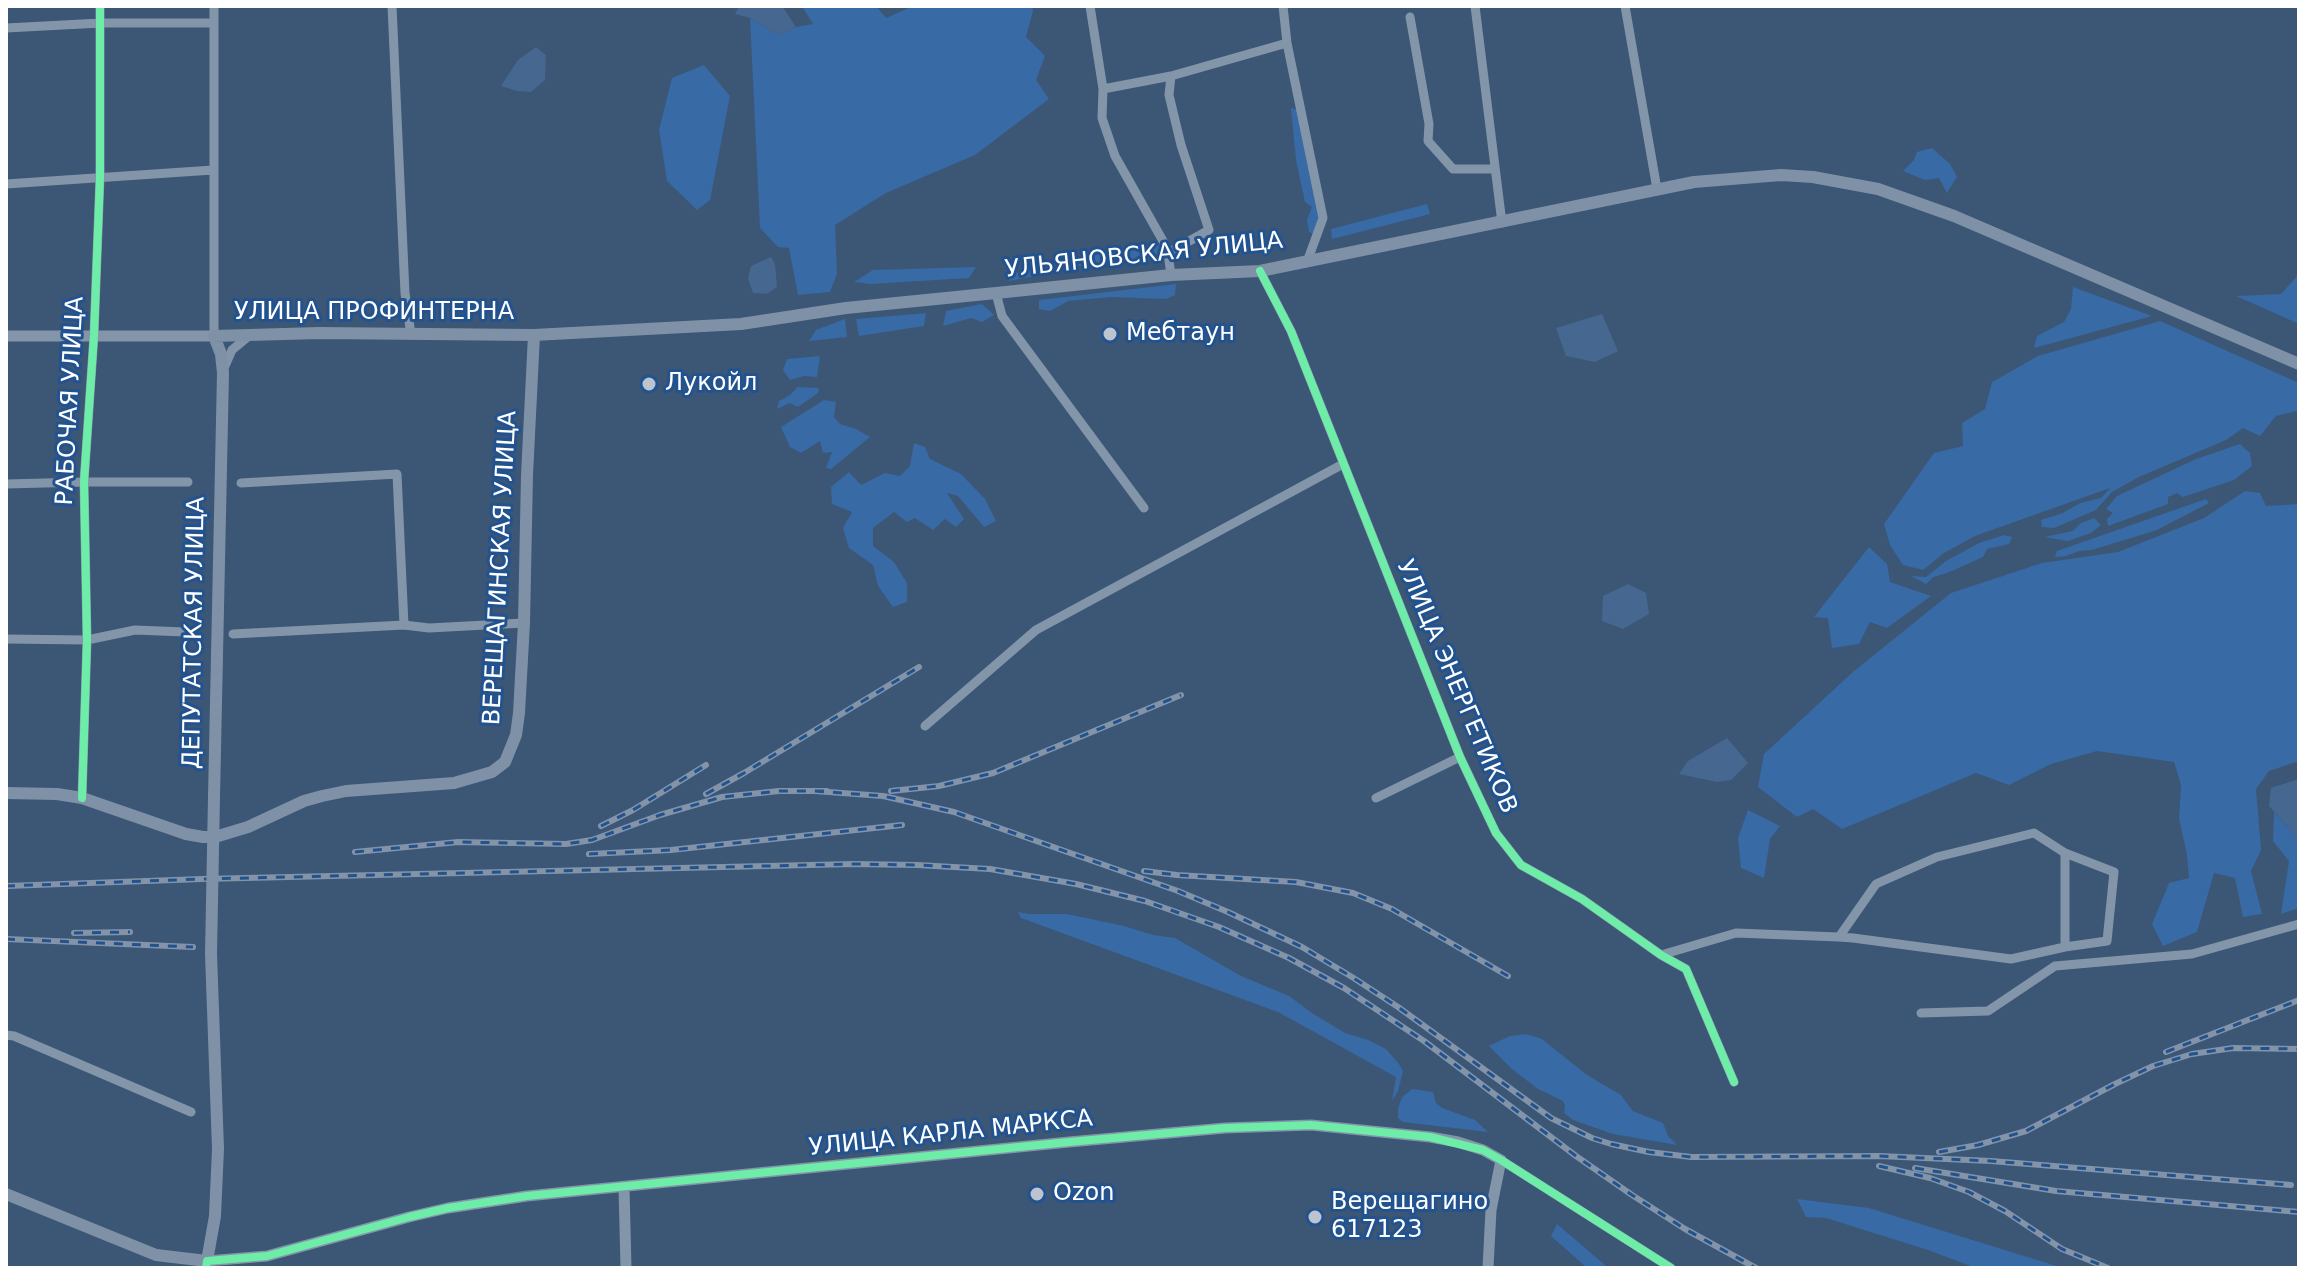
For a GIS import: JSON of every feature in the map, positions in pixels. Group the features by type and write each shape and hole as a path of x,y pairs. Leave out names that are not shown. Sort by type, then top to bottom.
{"main road":[{"name":"УЛЬЯНОВСКАЯ УЛИЦА","path":"534,335 741,324 846,308 1171,275 1260,271 1657,189 1754,176 1802,177 1878,189 1954,216 2299,364"},
{"name":"УЛИЦА ПРОФИНТЕРНА","path":"214,336 534,335"},
{"name":"ВЕРЕЩАГИНСКАЯ УЛИЦА","path":"6,793 82,798 186,834 215,837 248,827 322,796 346,791 454,783 492,772 505,762 516,735 524,623 534,335"},
{"name":"ДЕПУТАТСКАЯ УЛИЦА","path":"207,1265 215,1216 218,1149 211,954 223,373 221,354 214,336"},
{"name":"УЛИЦА КАРЛА МАРКСА","path":"6,1194 156,1255 207,1265"}],"street":[{"name":"РАБОЧАЯ УЛИЦА","path":"82,798 87,640 84,482 100,177 100,6"},
{"name":"ДЕПУТАТСКАЯ УЛИЦА","path":"214,6 214,336"},
{"path":"392,6 405,293 411,335"},
{"path":"1090,6 1103,89 1102,118 1115,156 1168,253 1171,275"},
{"path":"1283,6 1287,43 1323,218 1307,262"},
{"path":"1475,6 1502,223"},
{"path":"1625,6 1657,189"},
{"path":"1410,17 1429,124 1428,141 1453,169 1494,169"},
{"path":"6,28 101,23 214,23"},
{"path":"1103,89 1171,76 1287,43"},
{"path":"1168,253 1209,230 1181,145 1169,95 1171,76"},
{"path":"6,184 213,170"},
{"name":"УЛИЦА ЭНЕРГЕТИКОВ","path":"1260,271 1291,331 1460,757 1496,833 1521,865 1582,899 1686,969 1734,1082"},
{"path":"996,293 1002,316 1144,508"},
{"path":"223,373 232,350 251,334"},
{"path":"6,336 214,336"},
{"path":"925,726 1036,630 1343,464"},
{"path":"241,483 397,474 404,625"},
{"path":"6,484 188,482"},
{"path":"233,634 404,625 429,628 524,623"},
{"path":"6,639 87,640 135,630 185,632"},
{"path":"1376,798 1460,757"},
{"path":"1661,955 1736,933 1839,937 2011,959 2107,941 2114,872 2065,853 2034,833 1937,857 1876,884 1839,937"},
{"path":"2065,853 2065,947"},
{"path":"1921,1013 1988,1011 2055,966 2192,954 2299,924"},
{"path":"10,1036 191,1112"},
{"name":"УЛИЦА КАРЛА МАРКСА","path":"207,1265 267,1256 448,1208 527,1196 1069,1142 1273,1125 1343,1127 1430,1137 1483,1150 1671,1268"},
{"path":"1488,1268 1491,1210 1501,1160"},
{"path":"624,1187 626,1268"}],"shaded area":[{"path":"739,6 782,6 796,27 778,35 750,18 735,14"},
{"path":"802,6 876,6 886,18 913,6 1032,6 1026,37 1045,56 1036,80 1049,99 975,155 886,193 835,225 837,274 830,292 798,295 789,248 778,247 760,228 750,18 778,35 813,24"},
{"path":"536,47 546,55 545,80 531,92 501,86 518,60"},
{"path":"704,65 730,96 710,200 697,210 667,181 659,130 672,78"},
{"path":"1291,108 1298,110 1319,213 1314,234 1309,232 1307,220 1312,207 1305,202 1296,160"},
{"path":"1932,148 1950,164 1957,177 1947,193 1939,178 1925,180 1903,171 1917,152"},
{"path":"1427,204 1430,214 1332,239 1331,229"},
{"path":"1160,245 1162,259 1075,266 1081,257"},
{"path":"771,257 775,264 777,287 767,294 753,293 748,278 751,266"},
{"path":"1042,262 1057,262 1063,271 1009,281 1010,273 1038,269"},
{"path":"976,267 969,278 871,284 854,282 873,270"},
{"path":"2299,274 2299,324 2236,296 2281,294"},
{"path":"1176,284 1175,295 1166,299 1112,297 1068,301 1050,311 1039,309 1039,300"},
{"path":"2073,287 2152,316 2034,348 2037,336 2064,322 2071,309"},
{"path":"982,304 994,315 982,322 971,318 943,326 946,311"},
{"path":"926,313 924,326 859,336 856,319"},
{"path":"1602,314 1618,351 1595,362 1566,356 1556,328"},
{"path":"845,319 847,337 809,341 816,330"},
{"path":"2160,321 2299,383 2297,411 2276,416 2260,436 2243,428 2226,440 2139,477 2112,492 2096,510 2054,528 2042,527 2041,520 2080,503 2101,498 2110,488 1975,536 1944,553 1923,570 1903,565 1890,545 1884,524 1934,453 1963,446 1962,423 1985,409 1992,382 2038,356"},
{"path":"820,356 817,377 804,376 790,380 783,370 787,359"},
{"path":"798,387 819,388 818,393 798,407 790,403 777,409 779,401"},
{"path":"824,400 836,402 834,417 840,424 870,437 831,469 826,468 832,452 823,453 820,441 801,453 790,447 781,427"},
{"path":"914,443 925,447 930,459 961,474 985,499 996,521 984,527 958,496 947,493 964,519 956,527 945,519 933,530 915,518 907,522 894,512 873,528 873,546 894,562 907,583 907,602 893,607 878,586 873,565 849,548 843,528 852,512 832,504 831,487 849,472 861,485 885,473 900,476 910,466"},
{"path":"2240,444 2250,453 2252,466 2234,480 2183,497 2177,493 2168,497 2168,504 2108,526 2107,519 2113,513 2106,509 2117,496 2196,459"},
{"path":"2245,491 2260,493 2266,506 2299,504 2299,761 2269,771 2256,789 2261,850 2251,871 2262,914 2243,917 2235,878 2214,873 2197,932 2163,946 2152,924 2169,883 2189,878 2179,818 2181,785 2174,762 2097,751 2051,764 2009,785 1976,773 1842,829 1813,809 1797,817 1758,787 1764,754 1854,671 1951,593 2042,563 2118,552 2204,518"},
{"path":"2206,499 2209,503 2157,530 2092,550 2055,557 2057,551"},
{"path":"2094,518 2101,525 2091,533 2068,541 2044,537 2073,531 2081,523"},
{"path":"2004,535 2012,537 2009,544 1987,549 1983,557 1933,577 1926,584 1911,576 1926,577 1946,561 1979,543"},
{"path":"1869,547 1887,564 1890,582 1931,596 1887,628 1870,622 1859,644 1832,648 1828,618 1814,617"},
{"path":"1628,584 1646,593 1649,614 1623,629 1602,621 1603,596"},
{"path":"1727,738 1748,763 1731,780 1717,782 1679,774 1688,761"},
{"path":"2299,779 2299,836 2269,806 2271,788"},
{"path":"1748,810 1780,826 1770,839 1764,878 1741,868 1738,838"},
{"path":"2274,812 2299,836 2299,908 2281,914 2289,861 2273,841"},
{"path":"1018,912 1067,914 1175,938 1241,976 1289,996 1345,1033 1386,1049 1403,1071 1398,1091 1392,1101 1396,1077 1278,1012 1021,918"},
{"path":"1526,1034 1542,1039 1587,1075 1621,1095 1633,1111 1663,1123 1668,1136 1677,1145 1613,1134 1573,1120 1564,1113 1563,1101 1538,1089 1489,1046 1510,1036"},
{"path":"1412,1089 1433,1092 1436,1103 1442,1108 1475,1120 1488,1132 1403,1122 1398,1118 1398,1109 1402,1097"},
{"path":"1797,1199 1869,1208 2063,1268 1976,1268 1826,1218 1806,1217"},
{"path":"1557,1224 1606,1268 1587,1268 1551,1236"}],"railway":[{"path":"706,794 919,667"},
{"path":"891,791 939,786 993,773 1181,695"},
{"path":"601,826 706,765"},
{"path":"355,852 458,842 566,844 592,840 722,797 779,791 827,791"},
{"path":"815,791 883,796 954,812 1178,891 1228,912 1302,947 1352,977 1551,1118 1611,1144 1691,1157 1879,1156 1991,1161 2291,1185"},
{"path":"589,854 671,850 902,825"},
{"path":"6,886 853,864 990,869 1076,884 1145,901 1219,927 1289,958 1344,988 1424,1041 1632,1195 1685,1229 1756,1268"},
{"path":"1144,871 1296,882 1353,893 1392,909 1508,976"},
{"path":"74,933 130,932"},
{"path":"6,939 193,947"},
{"path":"2166,1052 2299,1000"},
{"path":"1939,1152 2026,1131 2153,1066 2192,1054 2233,1048 2299,1049"},
{"path":"1879,1166 1930,1178 1969,1192 2005,1211 2062,1249 2108,1268"},
{"path":"1915,1168 2056,1191 2299,1212"}],"cycle path":[{"path":"82,798 87,640 84,482 100,177 100,6"},
{"path":"1260,271 1291,331 1460,757 1496,833 1521,865 1582,899 1686,969 1734,1082"},
{"path":"206,1268 207,1261 267,1256 409,1217 527,1196 1069,1142 1225,1128 1311,1125 1430,1137 1483,1150 1671,1268"}],"place":[{"name":"Мебтаун","path":"1110,334"},
{"name":"Лукойл","path":"649,384"},
{"name":"Ozon","path":"1037,1194"},
{"name":"Верещагино 617123","path":"1315,1217"}]}
